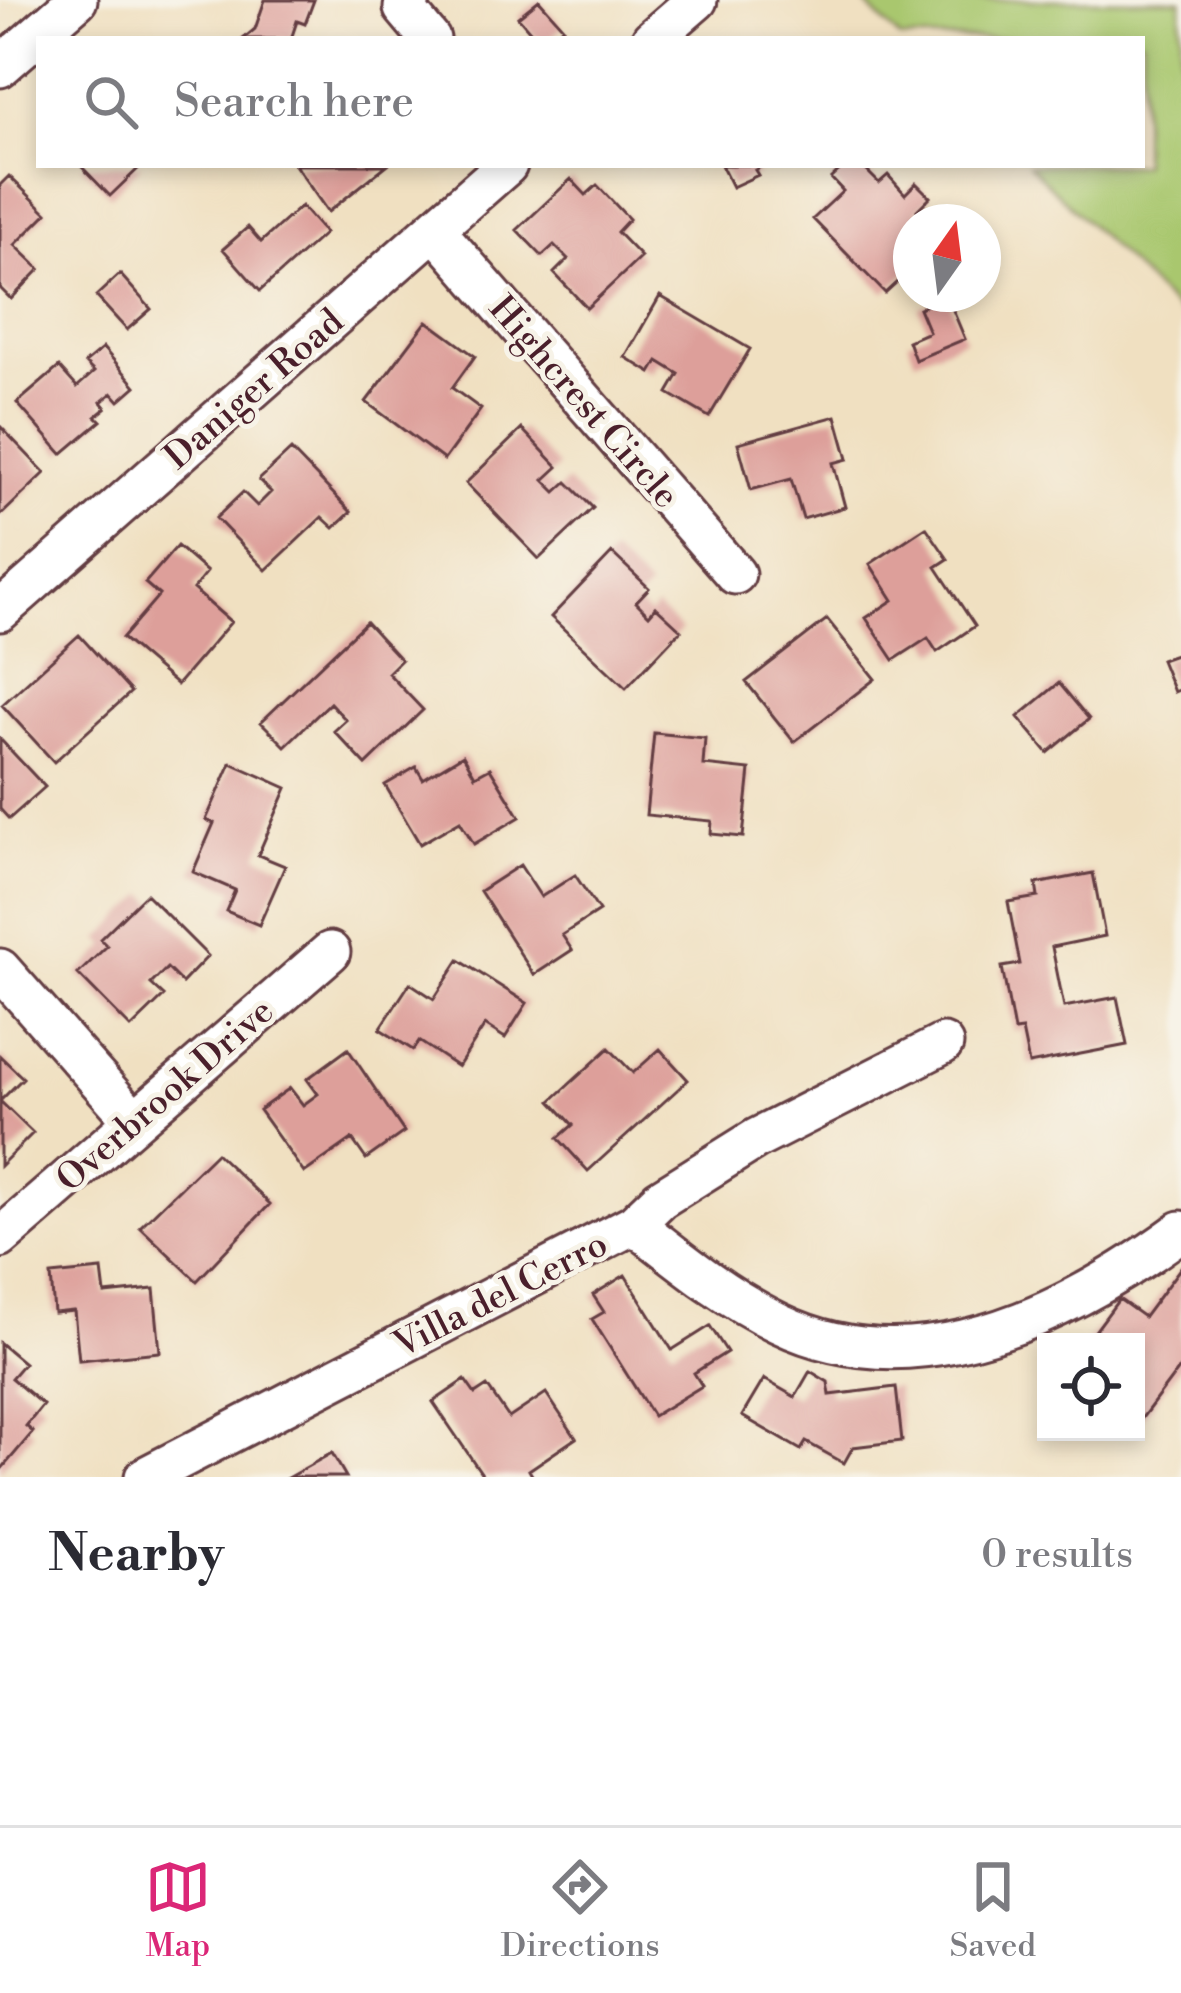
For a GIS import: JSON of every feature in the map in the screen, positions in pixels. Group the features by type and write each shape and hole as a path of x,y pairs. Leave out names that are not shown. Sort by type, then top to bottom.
{"street":[{"path":"0,67 77,0"},
{"path":"410,0 404,8 427,36"},
{"path":"655,36 697,0"},
{"name":"Daniger Road","path":"0,611 504,168"},
{"name":"Highcrest Circle","path":"434,229 735,574"},
{"name":"Overbrook Drive","path":"0,1238 330,952"},
{"path":"0,969 133,1119"},
{"path":"634,1224 660,1199 756,1139 943,1044"},
{"name":"Villa del Cerro","path":"145,1477 634,1224 719,1291 783,1326 858,1345 930,1348 982,1339 1023,1324 1181,1231"}],"green space":[{"path":"861,0 1181,0 1181,315 1032,168 1145,168 1145,36 898,36"}],"building":[{"path":"265,0 314,0 305,24 297,21 292,36 247,36 255,29"},
{"path":"539,0 563,27 552,36 534,36 518,17"},
{"path":"83,168 139,168 110,196"},
{"path":"297,168 383,168 328,212"},
{"path":"722,168 759,168 758,175 732,187"},
{"path":"842,168 864,168 879,183 888,175 905,194 916,183 930,197 923,204 893,204 893,286 885,293 813,219 843,191 831,178"},
{"path":"9,176 47,213 15,245 40,269 11,299 0,288 0,185"},
{"path":"571,179 586,195 597,185 629,219 617,232 641,257 587,308 554,273 568,259 554,245 542,256 517,230"},
{"path":"301,206 325,233 260,291 223,249 248,227 261,242"},
{"path":"120,274 151,309 127,330 96,296"},
{"path":"660,296 750,349 709,417 668,393 679,374 658,361 651,373 625,357"},
{"path":"921,312 954,312 965,339 915,360 908,341 929,332"},
{"path":"427,321 475,356 452,388 481,409 444,460 366,402"},
{"path":"103,348 136,386 119,401 112,393 101,402 106,408 96,416 101,421 62,454 17,403 59,367 77,387 94,372 85,363"},
{"path":"836,416 848,459 833,463 845,507 803,519 791,479 751,490 738,443"},
{"path":"0,426 45,473 0,516"},
{"path":"522,429 558,467 544,480 556,492 567,482 593,508 539,559 466,483"},
{"path":"291,450 351,512 334,528 322,517 266,570 216,518 243,492 257,506 271,492 259,480"},
{"path":"926,527 948,559 936,567 975,626 937,652 928,638 894,660 866,618 893,600 870,564"},
{"path":"177,546 207,572 193,589 231,622 177,685 122,638 159,595 145,583"},
{"path":"612,553 649,588 636,602 649,615 656,607 681,630 626,688 551,617"},
{"path":"827,619 875,679 794,742 746,682"},
{"path":"366,622 401,660 388,673 423,710 366,765 334,731 346,720 330,703 285,746 261,722"},
{"path":"79,635 131,692 54,762 2,705"},
{"path":"1181,653 1181,689 1174,692 1161,660"},
{"path":"1059,683 1089,719 1048,753 1018,717"},
{"path":"654,733 705,738 703,765 750,770 743,837 711,834 712,821 646,815"},
{"path":"0,739 45,787 9,819 0,809"},
{"path":"463,755 475,776 490,768 520,817 474,844 460,821 420,844 385,785 416,767 423,779"},
{"path":"231,763 287,788 258,855 285,866 259,925 226,911 235,890 193,872 214,823 206,820"},
{"path":"520,865 541,897 575,875 599,911 562,935 572,950 534,975 480,891"},
{"path":"1093,873 1105,936 1052,947 1064,1007 1117,997 1127,1045 1029,1064 1022,1030 1014,1031 1002,967 1020,964 1008,902 1038,897 1036,884"},
{"path":"146,894 208,956 182,983 167,968 151,984 164,996 131,1028 78,974 107,946 100,939"},
{"path":"459,960 527,1003 505,1038 485,1025 458,1067 419,1041 413,1050 380,1029 410,983 434,999"},
{"path":"609,1048 633,1073 660,1049 688,1080 588,1171 558,1138 573,1125 551,1101"},
{"path":"348,1049 404,1132 366,1159 352,1139 304,1173 259,1110 290,1088 303,1105 318,1094 307,1079"},
{"path":"0,1056 23,1078 0,1101"},
{"path":"0,1101 33,1133 0,1166"},
{"path":"216,1153 270,1204 197,1281 140,1227"},
{"path":"1181,1267 1181,1366 1145,1414 1145,1333 1094,1333 1119,1299 1144,1317"},
{"path":"102,1270 105,1294 154,1289 160,1352 79,1360 74,1311 54,1313 51,1275"},
{"path":"625,1275 672,1350 710,1326 727,1352 694,1373 702,1386 653,1416 592,1319 604,1312 593,1295"},
{"path":"0,1343 24,1363 11,1378 43,1405 26,1426 33,1432 0,1471"},
{"path":"810,1371 828,1382 830,1395 896,1387 902,1441 853,1447 844,1463 806,1442 801,1450 742,1416 764,1379 795,1397"},
{"path":"465,1380 475,1394 487,1386 509,1418 546,1393 576,1438 529,1470 533,1477 484,1477 433,1402"},
{"path":"332,1453 346,1477 289,1477"}]}
